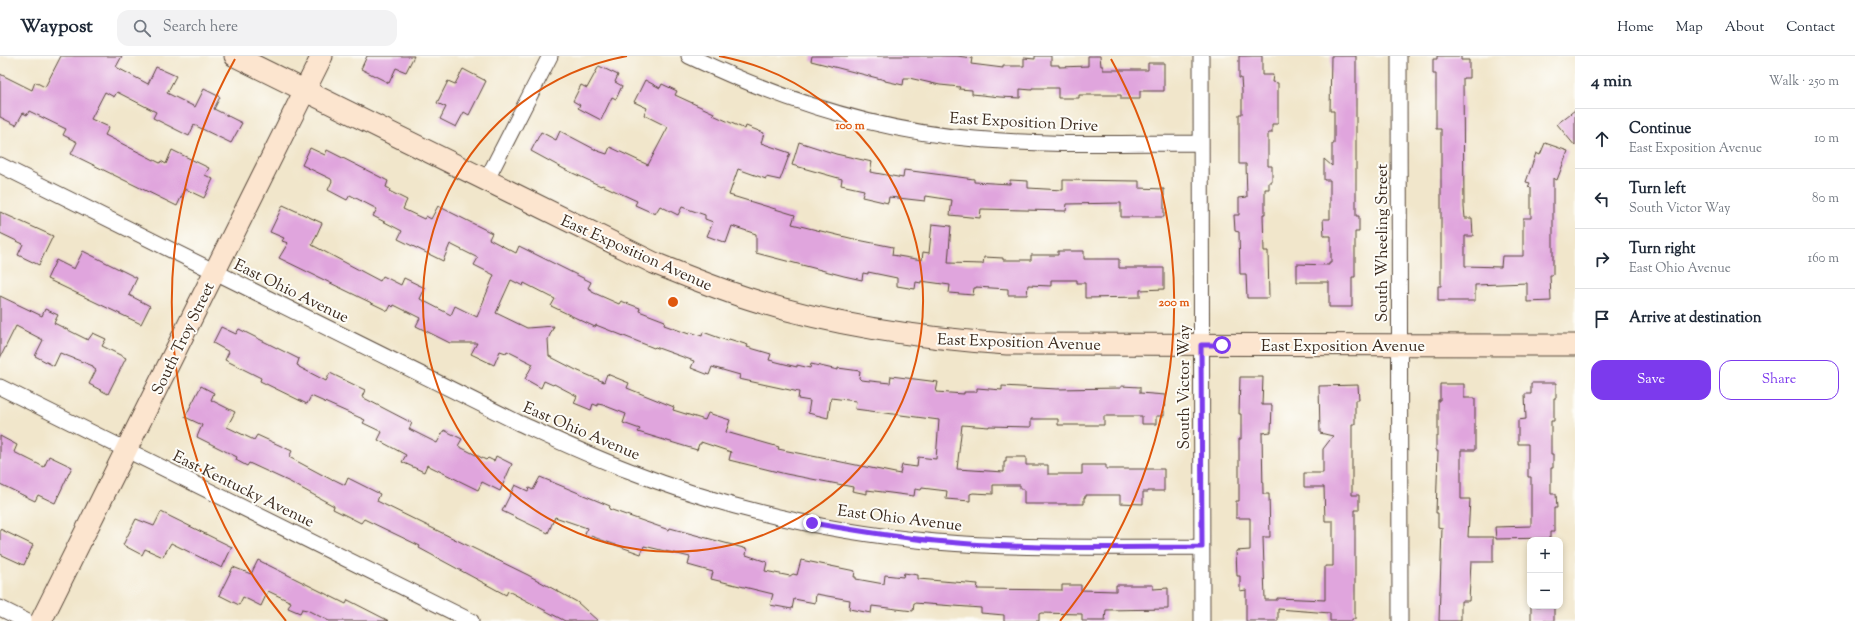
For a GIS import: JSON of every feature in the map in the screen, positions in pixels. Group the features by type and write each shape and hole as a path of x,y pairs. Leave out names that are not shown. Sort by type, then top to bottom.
{"street":[{"name":"East Exposition Avenue","path":"235,56 613,244 702,282 751,299 844,324 910,335 1006,344 1575,345"},
{"name":"South Troy Street","path":"41,621 322,56"},
{"path":"486,181 550,56"},
{"name":"East Exposition Drive","path":"690,56 734,78 812,106 892,127 933,134 1015,142 1201,143"},
{"name":"South Victor Way","path":"1201,56 1202,621"},
{"name":"South Wheeling Street","path":"1399,56 1400,621"},
{"name":"East Ohio Avenue","path":"0,165 517,422 573,448 631,472 690,492 751,509 812,523 866,533 936,542 1049,547 1202,547"},
{"name":"East Kentucky Avenue","path":"0,386 471,621"},
{"path":"0,608 26,621"}],"building":[{"path":"61,56 122,56 116,67 148,84 156,67 176,76 167,93 195,107 204,89 220,97 214,109 242,123 231,143 194,125 189,136 153,118 156,112 117,92 114,97 105,92 91,119 109,127 105,135 160,163 161,161 166,164 172,150 209,168 205,175 213,179 204,198 185,189 177,206 71,154 77,142 63,135 66,129 29,111 27,115 23,113 16,125 0,117 0,74 32,90 35,82 45,87"},
{"path":"367,56 414,56 406,72 396,68 389,83 361,69"},
{"path":"812,56 957,56 972,58 971,64 1003,68 1003,66 1024,66 1024,58 1035,59 1035,56 1051,56 1051,65 1059,65 1059,67 1088,66 1088,56 1100,56 1103,70 1148,70 1148,63 1164,63 1164,91 1140,91 1140,99 1121,99 1121,95 1079,95 1079,98 1058,98 1058,88 1032,88 1032,90 1020,89 1020,98 1000,97 972,94 972,90 959,89 960,87 940,85 909,78 904,78 903,85 811,61"},
{"path":"1239,56 1262,56 1262,75 1273,75 1272,82 1278,83 1278,124 1272,124 1272,133 1268,133 1268,166 1272,166 1272,182 1269,182 1269,189 1265,189 1265,214 1263,214 1264,251 1268,251 1269,298 1247,298 1246,274 1240,274 1239,232 1235,231 1234,215 1239,215 1239,198 1247,197 1246,164 1239,164 1239,114 1242,114 1242,91 1241,78 1239,78"},
{"path":"1331,56 1356,56 1356,216 1359,216 1359,232 1355,232 1355,277 1352,277 1352,307 1329,307 1329,282 1297,282 1297,264 1329,265 1329,262 1331,262 1331,236 1324,236 1323,219 1330,219 1330,180 1324,180 1324,159 1332,166 1332,144 1334,144 1334,111 1330,111"},
{"path":"1437,56 1461,56 1461,60 1469,60 1469,78 1463,78 1464,207 1465,218 1472,218 1473,236 1465,236 1465,266 1501,267 1502,256 1523,256 1523,218 1531,218 1531,188 1528,187 1530,183 1526,182 1536,153 1540,155 1545,143 1568,151 1557,180 1553,178 1553,275 1550,275 1551,301 1527,302 1527,283 1475,285 1475,301 1438,301 1438,286 1441,286 1441,129 1436,129 1436,74 1433,74 1433,59 1437,59"},
{"path":"599,66 618,75 615,82 622,86 616,99 612,97 601,120 578,108 580,105 573,101 581,85 587,88"},
{"path":"463,69 486,81 469,115 464,112 456,127 440,119 446,107 437,103 448,81 455,84"},
{"path":"645,80 660,88 662,84 677,91 675,95 714,113 713,115 745,129 746,126 764,133 761,143 790,153 780,180 766,177 766,179 738,169 729,195 795,215 792,224 893,247 892,255 922,260 923,252 929,253 932,224 951,226 948,263 983,264 984,257 1003,258 1003,260 1031,260 1031,255 1058,255 1058,251 1084,251 1084,259 1119,259 1119,268 1164,268 1164,289 1140,290 1140,297 1085,298 1085,283 1077,283 1077,280 1051,280 1051,286 1028,285 1027,295 1008,295 1008,289 976,287 974,288 973,295 949,293 950,285 921,281 921,283 916,282 915,289 897,286 897,278 868,272 868,274 863,273 862,280 756,253 756,234 732,226 726,243 707,236 713,222 705,219 705,215 682,207 678,215 660,206 655,214 635,205 637,201 564,169 531,151 541,132 556,140 560,131 598,151 607,154 610,147 648,165 668,127 644,115 647,108 634,102"},
{"path":"1575,110 1575,146 1557,124"},
{"path":"799,142 836,154 872,162 870,172 903,178 904,170 974,179 974,182 1010,184 1010,180 1028,181 1028,188 1063,190 1063,180 1139,181 1139,188 1164,189 1164,217 1121,217 1121,203 1067,204 1066,211 981,209 980,218 950,215 952,200 926,196 925,201 889,197 888,203 862,197 864,190 841,185 842,179 792,165"},
{"path":"310,148 325,155 327,150 388,181 386,187 390,189 389,191 407,200 403,209 424,219 426,216 431,219 438,206 492,233 489,239 516,253 519,246 591,282 588,288 592,290 592,292 619,304 621,301 640,308 639,311 665,321 664,325 689,334 690,332 702,336 703,332 728,341 729,339 748,345 747,347 771,354 769,360 797,367 797,365 810,368 811,364 838,370 838,368 860,371 859,378 861,380 890,383 891,376 938,382 936,392 964,394 964,392 977,392 977,388 1002,390 1002,386 1057,389 1121,388 1121,386 1140,387 1140,393 1165,395 1164,416 1156,416 1156,424 1142,424 1142,416 1104,416 1104,425 1058,425 1058,419 1031,419 1031,427 989,427 962,425 957,469 1004,472 1004,462 1006,462 1006,457 1026,457 1026,465 1048,465 1048,474 1082,474 1082,465 1106,465 1106,469 1164,469 1164,491 1143,492 1143,504 1120,503 1120,495 1086,495 1086,497 1084,497 1084,504 1024,504 1024,489 1020,489 1020,485 993,485 993,494 973,493 970,494 970,501 946,499 947,491 922,488 921,490 915,489 914,496 867,490 867,494 852,491 853,487 786,474 729,460 731,452 701,442 697,450 638,432 640,429 623,423 626,414 598,404 598,406 593,404 591,410 574,403 577,396 554,384 553,385 544,381 541,388 525,379 533,364 507,351 506,353 500,351 494,365 471,354 477,343 450,343 416,326 420,318 394,305 393,307 391,305 388,311 279,258 288,243 282,241 284,238 270,232 283,205 322,223 312,245 380,281 383,276 401,285 404,278 425,288 420,299 451,315 455,306 477,317 494,275 474,265 478,258 450,244 443,261 398,239 402,231 373,216 377,209 350,195 347,200 328,190 332,181 331,179 302,165","holes":["511,280 523,286 524,283 555,299 551,306 595,327 596,325 654,348 655,347 694,361 691,368 709,375 712,367 740,375 739,379 799,392 798,399 810,401 808,413 828,418 831,398 856,401 855,409 939,420 936,459 918,457 917,467 902,465 900,474 778,449 779,447 726,432 730,420 708,413 705,420 673,410 674,407 627,388 629,383 607,374 604,382 549,356 548,339 554,326 527,328 496,313"]},
{"path":"0,212 53,236 39,265 18,255 23,244 0,233"},
{"path":"83,251 137,278 129,295 150,306 141,324 47,279 56,260 74,269"},
{"path":"0,296 42,316 45,309 58,315 54,323 88,340 93,333 106,339 102,346 126,358 108,394 89,384 96,370 93,366 60,353 54,366 35,356 43,340 16,326 0,358"},
{"path":"221,327 236,334 239,329 299,359 297,365 299,367 326,381 330,373 365,390 362,397 412,423 409,429 437,443 444,430 462,439 458,446 486,460 488,458 494,461 496,456 512,464 500,491 482,482 478,490 427,465 424,472 402,462 406,455 378,440 382,432 363,423 365,420 311,396 307,404 260,381 261,378 225,360 229,352 213,343"},
{"path":"1240,377 1263,377 1262,405 1272,405 1271,432 1262,433 1263,494 1269,494 1270,537 1263,537 1265,600 1277,600 1277,598 1325,600 1325,566 1333,566 1333,521 1325,521 1324,487 1304,487 1304,473 1323,473 1323,449 1333,436 1320,433 1319,386 1358,385 1359,400 1355,400 1355,424 1352,424 1352,495 1359,495 1359,510 1355,510 1355,619 1352,619 1352,621 1330,621 1330,613 1278,609 1278,621 1246,621 1246,590 1240,591 1240,576 1237,576 1236,551 1250,550 1250,518 1236,518 1236,501 1239,501 1239,439 1241,439 1241,414 1239,414"},
{"path":"1531,383 1556,383 1556,398 1554,398 1554,421 1551,421 1551,454 1553,454 1553,468 1551,468 1551,494 1556,494 1557,508 1554,508 1554,532 1550,532 1550,537 1496,539 1495,527 1531,526 1531,477 1528,477 1528,444 1518,444 1518,420 1526,419 1525,394 1531,394"},
{"path":"1440,384 1464,384 1464,398 1475,398 1475,450 1461,450 1461,499 1470,499 1468,537 1493,537 1493,562 1471,562 1469,601 1461,601 1461,621 1439,621 1442,528 1438,527 1438,513 1436,513 1438,451 1436,451 1436,437 1438,437 1438,400 1440,400"},
{"path":"201,386 214,393 211,400 235,412 227,427 254,440 257,435 292,451 289,457 332,480 333,479 345,485 348,478 380,494 377,501 528,575 577,602 598,621 565,621 508,591 506,595 419,548 420,546 364,519 361,523 333,509 334,506 290,482 249,463 247,466 236,460 237,457 197,437 202,425 185,417"},
{"path":"0,436 17,445 14,452 44,467 49,456 72,467 55,503 38,495 35,501 0,484"},
{"path":"540,477 610,506 609,509 669,530 670,528 747,549 746,555 767,562 765,571 790,576 793,574 797,575 801,560 855,571 854,577 856,577 856,579 884,584 885,575 903,577 904,573 918,575 918,579 978,584 977,589 1062,590 1062,585 1081,585 1081,590 1116,591 1116,585 1153,585 1153,589 1168,588 1168,609 1106,610 1105,621 1082,621 1082,614 1041,613 1039,614 1039,621 1004,621 1004,615 981,613 981,608 914,603 913,611 872,606 871,613 849,609 850,600 816,594 815,603 794,599 792,609 770,605 773,594 711,579 713,572 688,565 690,557 644,546 641,554 585,534 587,528 555,517 548,533 502,511 515,485 528,491 529,488 533,490"},
{"path":"161,512 232,547 222,568 171,543 163,557 145,549 142,555 123,545 136,519 154,526"},
{"path":"0,529 33,545 24,565 0,554"},
{"path":"258,560 346,604 348,600 389,621 329,621 307,610 302,609 300,613 288,608 291,602 268,591 261,606 243,597 239,605 219,595 233,567 251,574"},
{"path":"1531,609 1554,609 1554,621 1531,621"}],"route":[{"path":"812,523 873,534 936,542 998,546 1202,547 1201,345 1222,345"}]}
